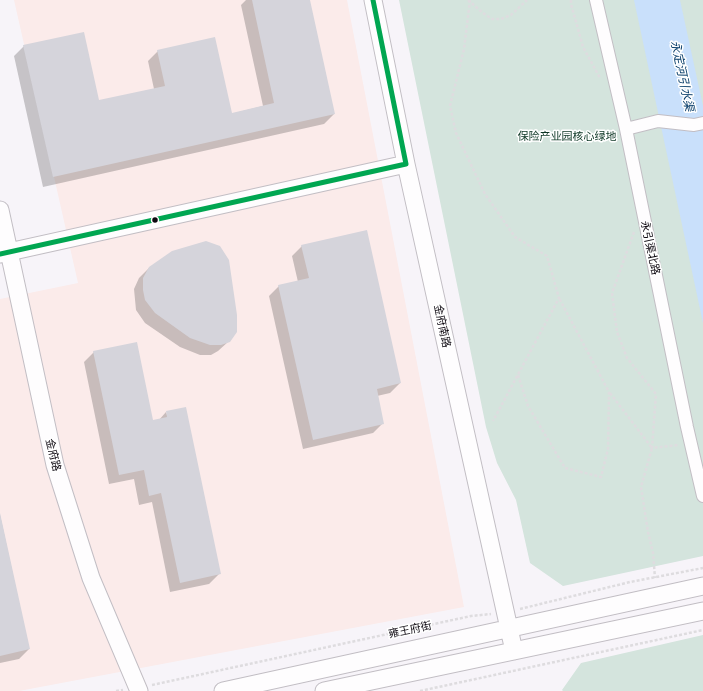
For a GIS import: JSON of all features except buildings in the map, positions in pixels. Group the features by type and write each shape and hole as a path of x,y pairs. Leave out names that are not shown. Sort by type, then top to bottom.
{"street":[{"name":"金府南路","path":"373,0 406,164 514,651"},
{"name":"永引渠北路","path":"596,0 626,128 703,496"},
{"path":"626,128 658,121 694,125 703,123"},
{"path":"4,253 406,164"},
{"name":"金府路","path":"0,210 4,253 55,465 91,578 138,690"},
{"name":"雍王府街","path":"223,691 507,620 703,586"},
{"path":"324,691 703,611"}],"path":[{"path":"469,0 482,13 492,19 501,19 511,15 527,0"},
{"path":"469,0 464,49 450,106 456,133 485,194 515,237 547,256 559,298 609,392 652,448"},
{"path":"571,0 583,47 601,80"},
{"path":"635,230 612,293 617,332 627,358 656,394 652,448 641,487 653,553 655,578"},
{"path":"493,421 559,298"},
{"path":"518,375 528,406 565,468 601,477 608,449 609,392"},
{"path":"652,448 691,443"},
{"name":"雍王府街","path":"116,691 138,690 464,618 507,620 630,582 703,568"},
{"path":"420,691 703,630"}],"shaded area":[{"path":"14,0 347,0 464,607 19,691 0,691 0,299 78,283"}],"green space":[{"name":"保险产业园核心绿地","path":"399,0 703,0 703,556 563,586 530,563 516,500 497,463 486,427"},
{"path":"703,635 703,691 562,690 581,663"}],"water":[{"name":"永定河引水渠","path":"634,0 680,0 703,106 703,323"}],"transit line":[{"path":"373,0 406,164"},
{"path":"0,254 406,164"}]}
